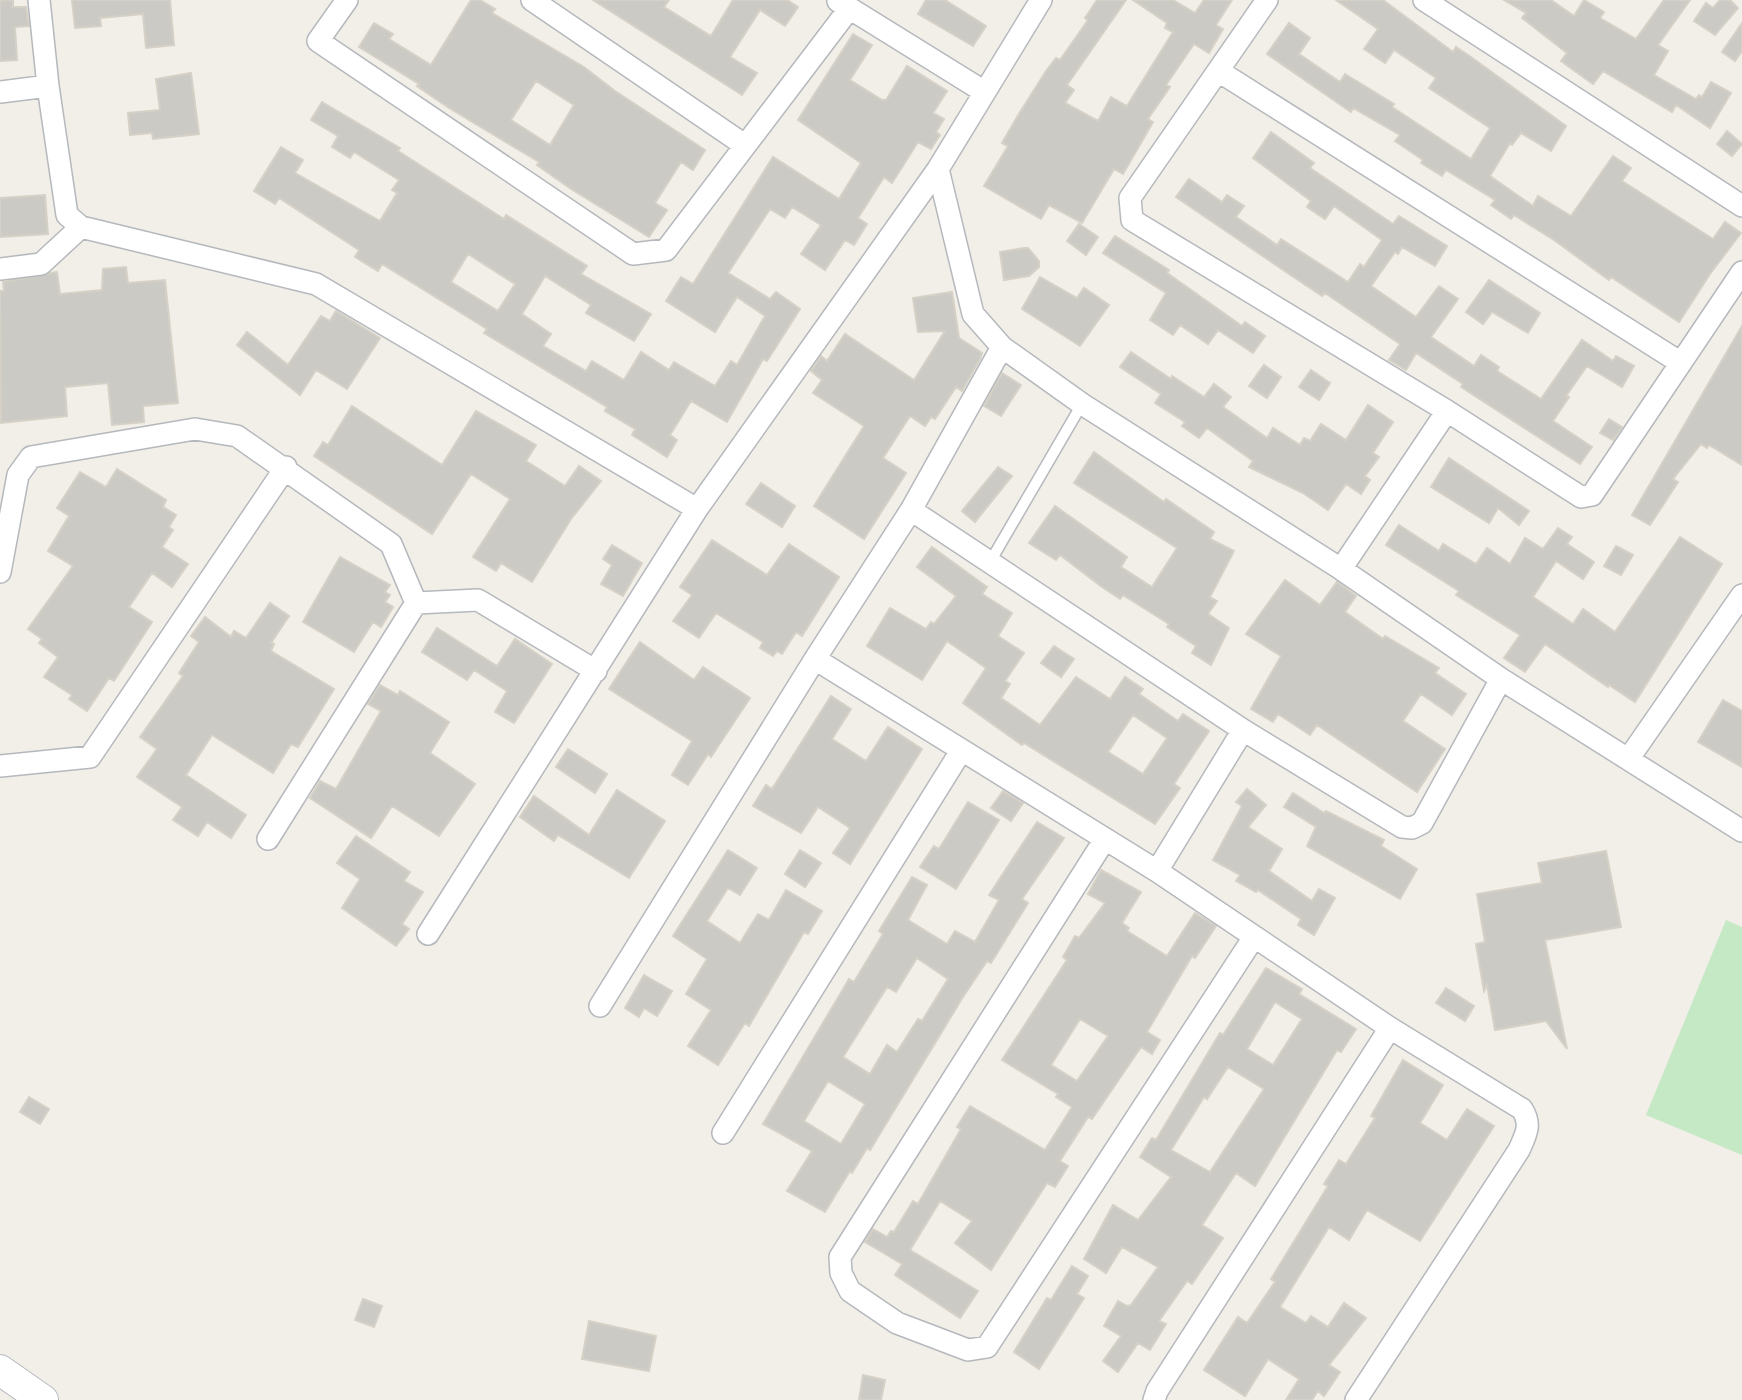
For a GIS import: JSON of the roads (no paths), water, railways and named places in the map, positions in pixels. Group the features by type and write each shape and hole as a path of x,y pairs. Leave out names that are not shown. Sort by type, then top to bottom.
{"main road":[{"path":"0,1370 43,1400"}],"street":[{"path":"39,0 48,86 67,215 81,227 316,284 696,509"},
{"path":"347,0 317,41 633,254 666,250 843,4 983,91"},
{"path":"532,0 743,144"},
{"path":"428,934 696,509 938,169 983,91 1041,0"},
{"path":"1267,0 1220,72 1130,198 1132,220 1447,411 1581,497 1592,495 1681,363 1734,304 1742,272"},
{"path":"1424,0 1742,206"},
{"path":"1220,72 1681,363"},
{"path":"0,92 48,86"},
{"path":"938,169 973,314 1002,347 1082,404 1341,569 1502,679 1742,831"},
{"path":"0,268 41,264 81,227"},
{"path":"600,1006 815,659 911,510 1002,347"},
{"path":"1341,569 1447,411"},
{"path":"0,572 18,475 32,457 195,429 237,436 286,467 391,544 416,603"},
{"path":"0,766 90,757 286,467"},
{"path":"911,510 1243,730 1402,827 1412,828 1422,822 1502,679"},
{"path":"416,603 478,600 596,671"},
{"path":"268,839 416,603"},
{"path":"1629,758 1738,608"},
{"path":"815,659 1157,871 1390,1028 1522,1109 1528,1118 1528,1128 1519,1150 1356,1400"},
{"path":"1157,871 1243,730"},
{"path":"723,1133 961,751"},
{"path":"1105,839 840,1257 841,1273 850,1291 897,1323 968,1350 987,1347 1254,937"},
{"path":"1154,1400 1157,1391 1390,1028"}],"lane":[{"path":"990,562 1082,404"}]}
